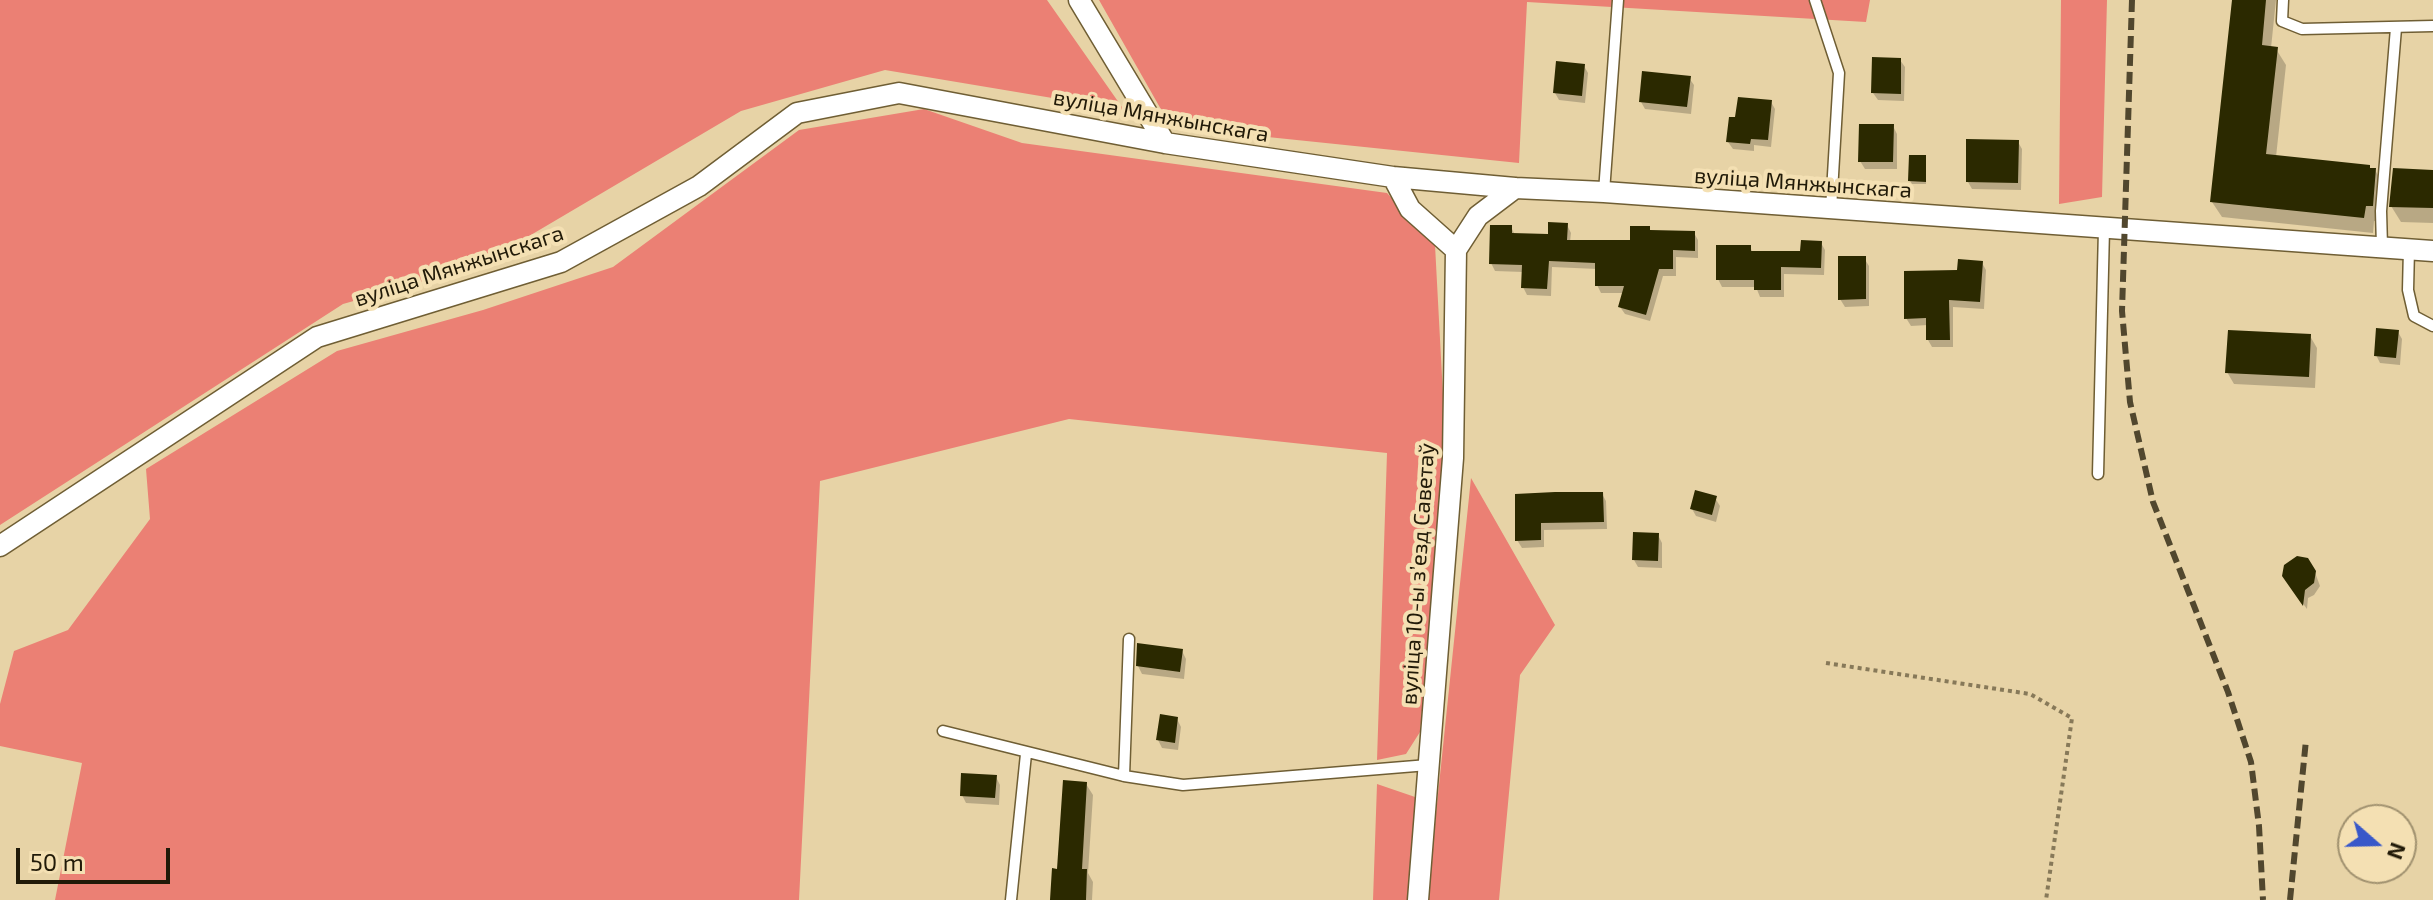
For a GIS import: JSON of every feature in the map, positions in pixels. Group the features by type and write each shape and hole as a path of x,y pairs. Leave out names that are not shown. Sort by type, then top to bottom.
{"street":[{"path":"1079,0 1165,143"},
{"name":"вуліца Мянжынскага","path":"0,546 317,337 561,262 699,186 797,113 899,93 1165,143 1393,177 2433,251"},
{"path":"1393,177 1410,209 1456,250 1478,216 1515,188"},
{"name":"вуліца 10-ы зʼезд Саветаў","path":"1418,900 1453,458 1456,250"}],"lane":[{"path":"1604,192 1618,0"},
{"path":"1815,0 1839,73 1831,209"},
{"path":"2283,0 2282,21 2302,29 2433,26"},
{"path":"2382,247 2381,211 2396,28"},
{"path":"2098,474 2104,229"},
{"path":"2409,249 2408,290 2414,316 2433,326"},
{"path":"1124,776 1129,639"},
{"path":"943,731 1026,754 1124,776 1183,785 1428,765"},
{"path":"1011,900 1026,754"}],"path":[{"path":"1826,663 2030,694 2072,718 2046,900"}],"shaded area":[{"path":"0,0 1047,0 1124,110 885,70 741,111 480,265 343,304 0,525"},
{"path":"1099,0 1870,0 1866,22 1527,2 1519,163 1171,127"},
{"path":"2061,0 2107,0 2102,197 2059,204"},
{"path":"924,109 1022,143 1387,193 1435,245 1446,452 1420,732 1406,754 1377,760 1387,453 1069,419 820,481 799,900 55,900 82,763 0,746 0,704 14,651 68,630 150,519 146,469 337,351 483,310 613,267 799,130"},
{"path":"1471,478 1555,625 1520,675 1499,900 1427,900"},
{"path":"1377,784 1418,798 1409,900 1373,900"}],"building":[{"path":"2232,0 2266,0 2262,45 2278,47 2266,154 2376,168 2373,206 2366,206 2364,218 2210,202"},
{"path":"1872,57 1901,58 1901,94 1871,93"},
{"path":"1556,61 1585,64 1582,96 1553,93"},
{"path":"1642,71 1691,76 1687,107 1639,102"},
{"path":"1738,97 1772,100 1768,140 1751,139 1750,144 1726,142 1729,117 1735,117"},
{"path":"1859,124 1894,124 1893,162 1858,162"},
{"path":"1966,139 2019,140 2018,183 1966,182"},
{"path":"1909,155 1926,155 1926,182 1908,181"},
{"path":"2393,168 2433,170 2433,208 2389,207"},
{"path":"1548,222 1568,223 1567,240 1630,240 1630,226 1650,226 1650,230 1695,231 1695,251 1673,250 1673,269 1659,269 1646,315 1618,307 1624,286 1595,286 1595,263 1549,261 1547,289 1521,288 1522,265 1489,264 1490,225 1512,225 1512,233 1548,234"},
{"path":"1801,240 1822,241 1821,268 1781,267 1781,290 1754,290 1754,280 1716,280 1716,245 1751,245 1751,251 1800,251"},
{"path":"1838,256 1866,256 1866,299 1838,300"},
{"path":"1958,259 1983,261 1980,302 1949,300 1950,340 1926,340 1926,318 1904,319 1904,271 1957,270"},
{"path":"2376,328 2399,330 2396,358 2374,356"},
{"path":"2228,330 2311,334 2309,377 2225,373"},
{"path":"1695,490 1717,496 1712,515 1690,509"},
{"path":"1603,492 1604,522 1541,523 1541,540 1515,541 1515,494"},
{"path":"1633,532 1659,533 1658,561 1632,560"},
{"path":"2297,556 2308,558 2316,571 2314,583 2305,590 2303,606 2282,576 2284,565"},
{"path":"1137,643 1183,649 1180,672 1136,666"},
{"path":"1160,714 1178,717 1175,743 1156,740"},
{"path":"961,773 997,775 995,798 960,796"},
{"path":"1063,780 1087,782 1082,869 1087,869 1086,900 1050,900 1052,868 1057,869"}],"railway":[{"path":"2132,0 2122,311 2130,402 2153,502 2228,692 2251,762 2259,826 2263,900"},
{"path":"2290,900 2306,740"}]}
